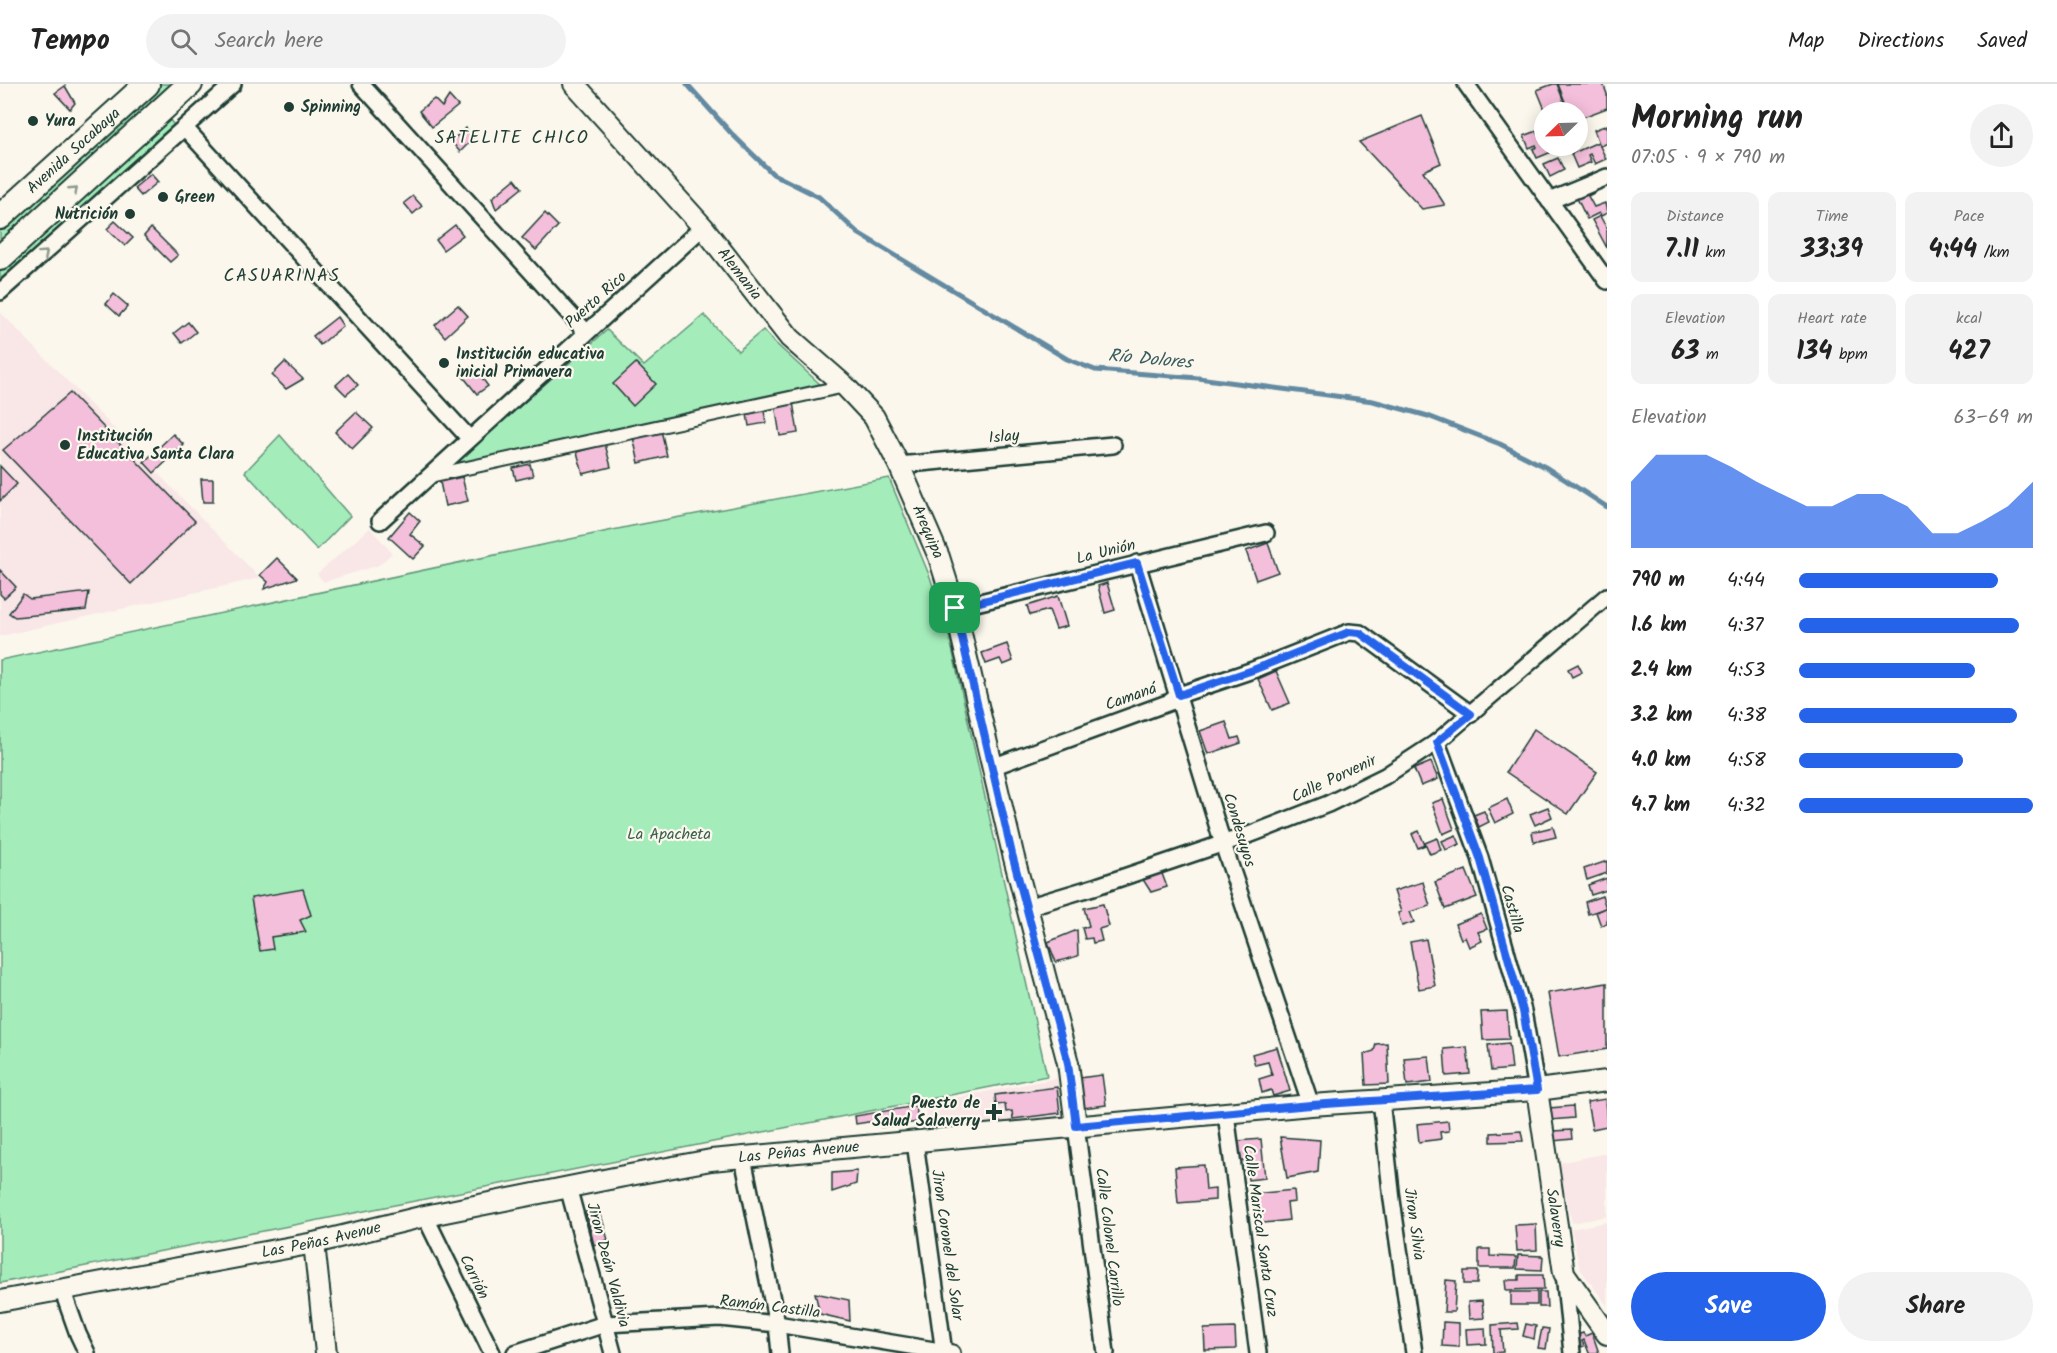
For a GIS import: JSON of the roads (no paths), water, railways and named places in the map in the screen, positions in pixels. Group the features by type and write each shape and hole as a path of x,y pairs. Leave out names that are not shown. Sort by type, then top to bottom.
{"main road":[{"name":"Avenida Socabaya","path":"0,217 147,84"},
{"name":"Avenida Socabaya","path":"0,258 190,84"}],"street":[{"path":"0,292 233,84"},
{"path":"361,84 586,332"},
{"name":"Alemania","path":"574,84 703,227 790,338 845,386 874,417 899,465"},
{"path":"1466,84 1607,281"},
{"path":"185,128 470,438"},
{"path":"1549,201 1607,177"},
{"name":"Puerto Rico","path":"380,520 703,227"},
{"path":"430,476 845,386"},
{"name":"Islay","path":"899,465 1113,445"},
{"name":"Arequipa","path":"899,465 939,557 955,608 992,767 1068,1063 1076,1126"},
{"name":"La Unión","path":"955,608 1266,533"},
{"name":"Condesuyos","path":"1137,563 1223,844 1311,1105"},
{"name":"Calle Porvenir","path":"1027,907 1223,844 1328,804 1385,776 1437,742 1607,596"},
{"name":"Camaná","path":"992,767 1170,702 1179,695 1253,670 1349,632 1360,633 1471,714"},
{"name":"Castilla","path":"1437,742 1480,858 1523,1011 1537,1090"},
{"name":"Las Peñas Avenue","path":"0,1301 314,1243 425,1216 673,1166 1076,1126 1311,1105 1537,1090 1607,1081"},
{"name":"Salaverry","path":"1537,1090 1564,1273 1607,1334"},
{"name":"Jiron Silvia","path":"1381,1100 1392,1200 1414,1353"},
{"name":"Calle Mariscal Santa Cruz","path":"1226,1114 1258,1353"},
{"name":"Calle Colonel Carrillo","path":"1076,1126 1106,1353"},
{"name":"Jiron Coronel del Solar","path":"915,1142 946,1352"},
{"path":"742,1158 777,1324 780,1353"},
{"name":"Jiron Deán Valdivia","path":"568,1187 613,1353"},
{"name":"Carrión","path":"425,1216 492,1353"},
{"path":"314,1243 326,1353"},
{"path":"1564,1273 1572,1353"},
{"path":"62,1289 87,1353"},
{"name":"Ramón Castilla","path":"515,1353 605,1324 720,1318 777,1324 946,1352"}],"waterway":[{"name":"Río Dolores","path":"687,84 731,133 773,174 819,197 858,233 1067,359 1095,370 1198,378 1373,401 1428,416 1500,444 1547,468 1607,507"}],"place":[{"name":"Spinning","path":"289,107"},
{"name":"Yura","path":"33,121"},
{"name":"Green","path":"163,197"},
{"name":"Nutrición","path":"130,214"},
{"name":"Institución educativa inicial Primavera","path":"444,363"},
{"name":"Institución Educativa Santa Clara","path":"65,445"},
{"name":"Puesto de Salud Salaverry","path":"994,1112"}],"district":[{"name":"SATELITE CHICO","path":"512,138"},
{"name":"CASUARINAS","path":"282,276"}],"park label":[{"name":"La Apacheta","path":"669,834"}]}
